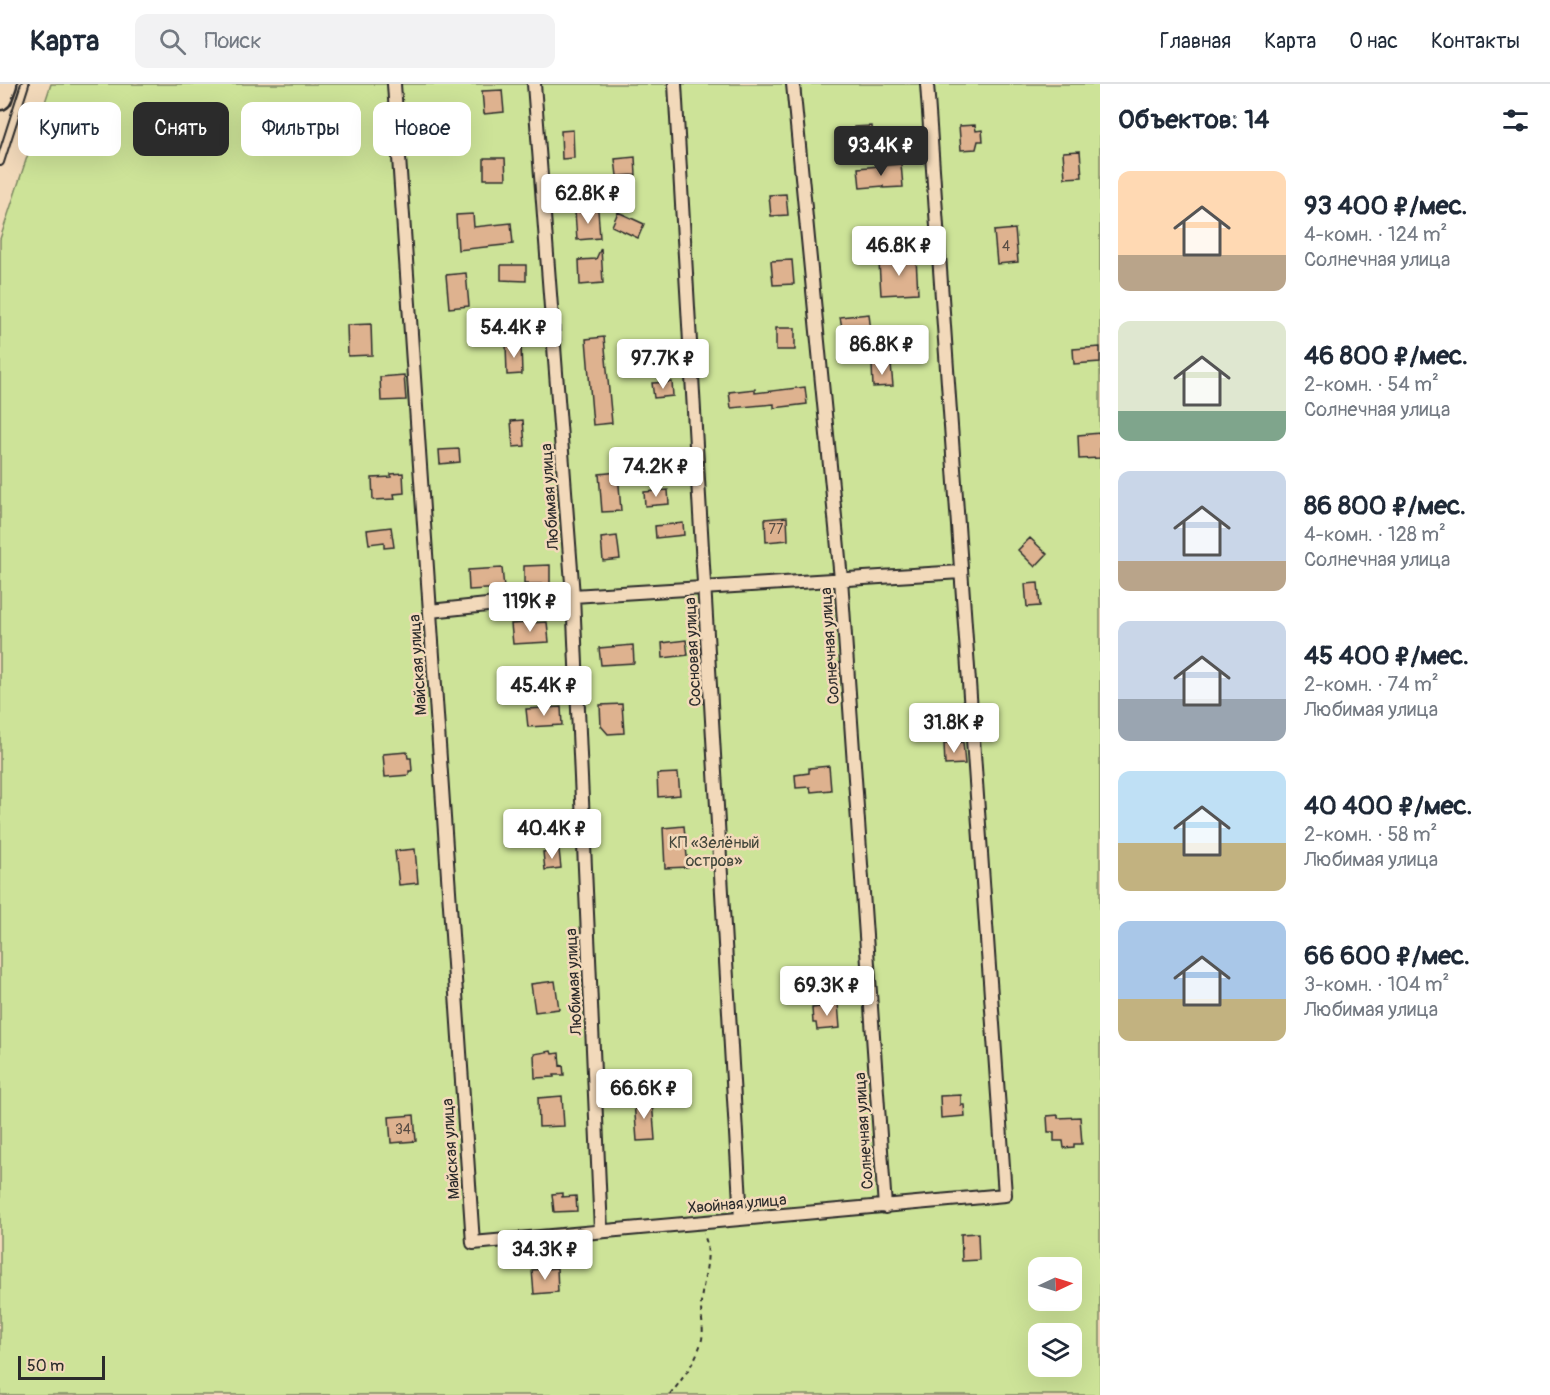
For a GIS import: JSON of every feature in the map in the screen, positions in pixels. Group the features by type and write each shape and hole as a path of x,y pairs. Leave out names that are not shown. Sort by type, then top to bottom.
{"highway":[{"path":"0,98 4,84"}],"street":[{"name":"Майская улица","path":"394,84 472,1243"},
{"name":"Любимая улица","path":"534,84 573,596 601,1231"},
{"name":"Сосновая улица","path":"675,84 741,1219"},
{"name":"Солнечная улица","path":"793,84 841,579 885,1207"},
{"path":"430,612 573,596 961,572 927,84"},
{"name":"Хвойная улица","path":"472,1243 1005,1196 961,572"}],"lane":[{"path":"0,162 25,84"}],"path":[{"path":"670,1395 687,1372 702,1339 703,1321 700,1305 705,1286 708,1251 705,1238 695,1223"}],"green space":[{"name":"КП «Зелёный остров»","path":"51,84 1100,84 1100,1395 0,1395 0,239 27,156 121,156 121,102 45,102"}],"building":[{"path":"502,90 504,112 484,114 482,91"},
{"path":"975,125 976,131 982,130 983,141 978,141 976,149 961,150 959,126"},
{"path":"872,126 874,150 855,151 854,127"},
{"path":"573,130 574,158 562,159 561,131"},
{"path":"1080,151 1082,177 1065,178 1063,152"},
{"path":"635,157 636,175 617,176 615,159"},
{"path":"484,158 505,158 506,179 484,179"},
{"path":"901,164 903,187 860,188 858,168"},
{"path":"786,194 788,215 771,216 769,195"},
{"path":"598,210 600,238 577,240 575,212"},
{"path":"618,212 644,224 638,238 612,226"},
{"path":"473,214 474,227 511,223 513,244 458,250 456,215"},
{"path":"1015,229 1018,262 997,264 994,231"},
{"path":"601,248 603,283 580,285 579,260 596,259"},
{"path":"916,259 918,293 881,295 879,262"},
{"path":"792,260 794,284 773,285 771,261"},
{"path":"501,265 526,265 526,281 501,280"},
{"path":"466,273 469,306 449,308 446,275"},
{"path":"869,314 871,332 896,331 895,328 906,327 906,336 915,335 916,345 920,345 921,362 912,362 912,358 890,359 888,341 845,344 840,317"},
{"path":"371,324 372,355 348,356 347,325"},
{"path":"776,328 795,328 795,350 776,350"},
{"path":"604,337 612,423 593,425 586,339"},
{"path":"521,343 522,374 507,375 506,344"},
{"path":"1100,347 1100,362 1074,364 1073,349"},
{"path":"891,364 893,386 873,387 872,365"},
{"path":"404,375 406,400 381,401 380,377"},
{"path":"672,382 673,396 654,398 652,383"},
{"path":"805,387 807,404 774,408 774,404 731,408 729,392 755,389 755,393"},
{"path":"523,420 525,446 513,447 511,421"},
{"path":"1100,433 1100,458 1079,459 1078,435"},
{"path":"459,449 460,462 440,464 439,450"},
{"path":"618,472 621,511 602,512 599,474"},
{"path":"403,473 404,493 394,494 395,499 373,500 372,478 391,477 391,474"},
{"path":"668,490 669,504 645,506 644,492"},
{"path":"787,517 788,540 766,542 765,519"},
{"path":"683,523 684,535 656,538 655,526"},
{"path":"391,527 394,547 384,548 384,542 369,544 367,530"},
{"path":"617,536 620,559 603,561 601,538"},
{"path":"1030,538 1047,554 1035,567 1018,550"},
{"path":"550,565 550,584 524,584 524,566"},
{"path":"502,568 504,588 469,590 468,570"},
{"path":"1038,583 1040,606 1027,607 1025,584"},
{"path":"547,622 549,642 513,644 511,624"},
{"path":"686,640 688,655 663,658 662,643"},
{"path":"633,645 634,663 601,665 599,648"},
{"path":"622,704 624,733 608,734 601,726 600,705"},
{"path":"561,707 562,725 528,727 526,709"},
{"path":"963,742 965,764 945,765 944,743"},
{"path":"407,752 408,758 411,758 412,771 409,771 409,775 385,777 383,754"},
{"path":"829,766 831,790 811,792 810,787 796,788 795,775 809,773 809,768"},
{"path":"678,773 680,795 658,797 657,774"},
{"path":"684,826 688,867 665,868 663,828"},
{"path":"415,849 418,883 399,885 395,851"},
{"path":"559,850 561,868 545,870 543,852"},
{"path":"555,981 559,1009 535,1012 531,984"},
{"path":"838,1003 840,1028 817,1030 816,1023 813,1023 812,1008"},
{"path":"551,1051 552,1054 559,1053 560,1066 563,1065 564,1075 535,1078 534,1054"},
{"path":"961,1095 961,1105 964,1105 965,1116 941,1118 940,1096"},
{"path":"562,1096 564,1126 539,1127 538,1098"},
{"path":"652,1100 655,1140 637,1141 634,1101"},
{"path":"414,1115 416,1141 391,1143 389,1117"},
{"path":"1058,1115 1058,1118 1080,1117 1082,1144 1064,1148 1063,1141 1054,1141 1054,1132 1048,1132 1047,1116"},
{"path":"562,1193 562,1197 576,1196 577,1211 554,1212 552,1194"},
{"path":"978,1233 979,1260 962,1261 961,1234"},
{"path":"557,1268 558,1292 534,1294 532,1270"}]}
